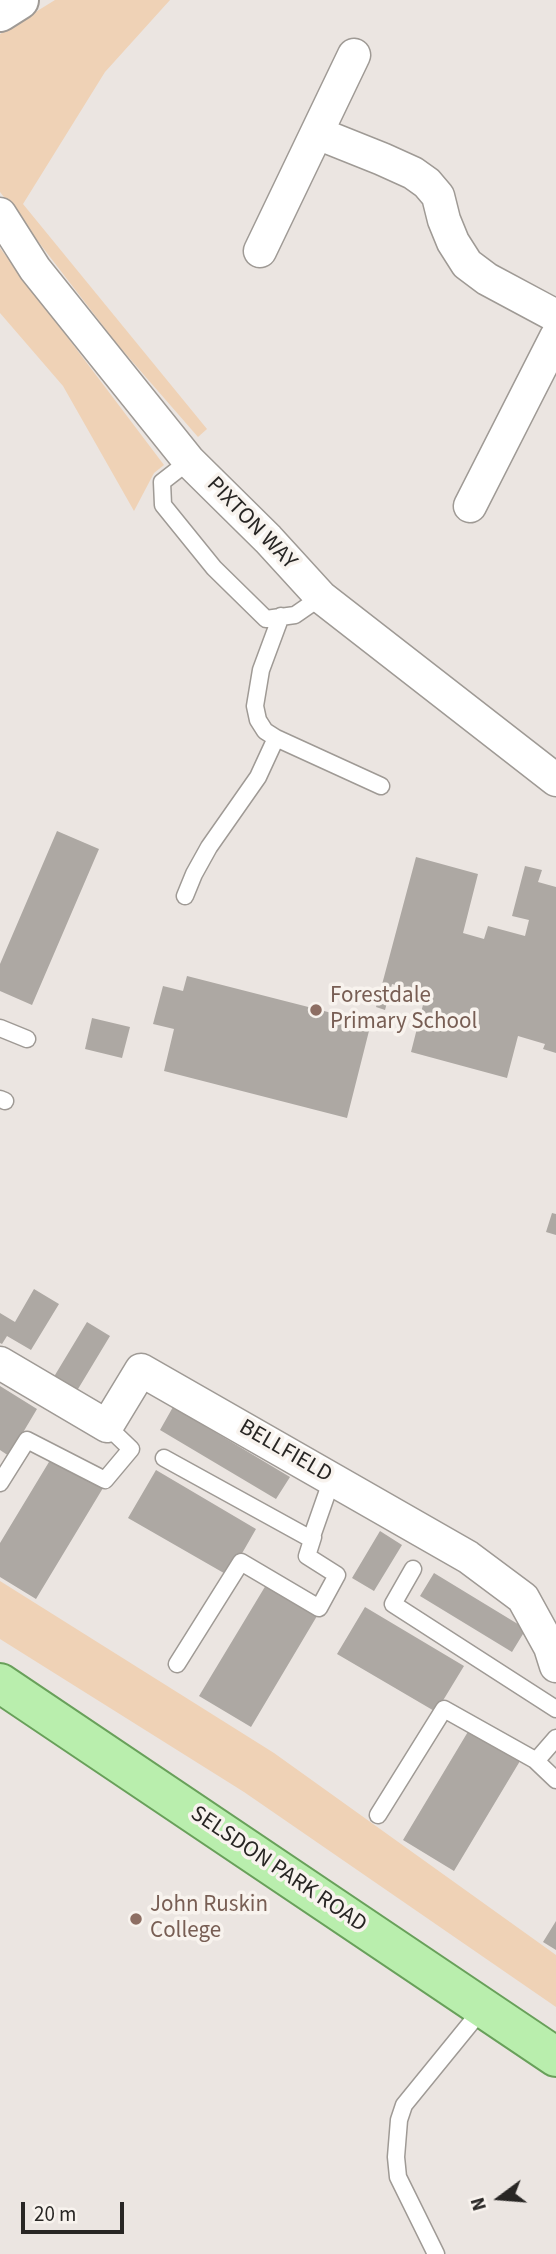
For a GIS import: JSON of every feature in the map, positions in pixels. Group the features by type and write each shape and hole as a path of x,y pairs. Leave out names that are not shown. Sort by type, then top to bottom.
{"main road":[{"name":"SELSDON PARK ROAD","path":"0,1684 556,2057"}],"street":[{"path":"0,12 19,0"},
{"path":"260,251 354,55"},
{"path":"317,133 413,173 427,183 438,196 453,242 467,264 487,279 556,316"},
{"name":"PIXTON WAY","path":"0,214 35,269 188,461 268,539 321,597 556,779"},
{"path":"470,506 556,338"},
{"path":"0,1363 107,1426"},
{"name":"BELLFIELD","path":"107,1426 141,1370 468,1557 523,1598 550,1647 556,1666"}],"lane":[{"path":"188,461 162,482 163,505 244,600 266,619 295,615 321,597"},
{"path":"281,617 261,670 255,706 258,720 265,731 276,738 381,786"},
{"path":"185,896 209,847 258,776 276,738"},
{"path":"0,1028 27,1040"},
{"path":"0,1483 27,1440 105,1480 131,1449 107,1426"},
{"path":"164,1458 312,1539 313,1537"},
{"path":"177,1664 241,1562 319,1608 337,1575 307,1556 332,1479"},
{"path":"413,1569 393,1604 556,1709"},
{"path":"378,1815 444,1709 536,1761 556,1780"},
{"path":"536,1761 556,1738"},
{"path":"436,2254 398,2177 396,2157 399,2120 404,2105 483,2008"}],"shaded area":[{"path":"55,0 170,0 105,72 23,204 207,429 198,437 117,344 0,192 0,34"},
{"path":"0,248 164,465 154,473 134,511 63,386 0,313"},
{"path":"0,1581 274,1753 556,1955 556,2007 244,1792 0,1639"}],"building":[{"path":"57,831 99,849 32,1005 0,991 0,964"},
{"path":"416,857 478,874 463,933 484,939 488,926 525,936 529,920 512,916 525,866 542,870 538,882 556,887 556,1053 543,1049 545,1044 518,1036 507,1078 411,1052 426,993 392,984 385,1010 376,1007"},
{"path":"187,976 371,1023 347,1118 164,1071 174,1029 153,1024 163,986 183,991"},
{"path":"92,1018 130,1027 122,1058 85,1049"},
{"path":"552,1213 556,1214 556,1235 546,1232"},
{"path":"34,1289 59,1304 31,1350 7,1336 2,1344 0,1343 0,1313 15,1322"},
{"path":"87,1322 110,1336 75,1394 52,1380"},
{"path":"0,1386 37,1409 9,1456 0,1450"},
{"path":"173,1407 290,1477 276,1499 160,1430"},
{"path":"52,1457 103,1488 36,1599 0,1577 0,1543"},
{"path":"156,1470 256,1529 229,1576 128,1518"},
{"path":"380,1531 402,1545 374,1591 352,1578"},
{"path":"434,1573 526,1629 512,1652 420,1596"},
{"path":"266,1585 317,1616 251,1727 199,1696"},
{"path":"365,1607 464,1666 436,1712 337,1654"},
{"path":"469,1730 520,1761 454,1871 403,1840"},
{"path":"556,1921 556,1950 543,1942"}],"place":[{"name":"Forestdale Primary School","path":"316,1010"},
{"name":"John Ruskin College","path":"136,1919"}]}
